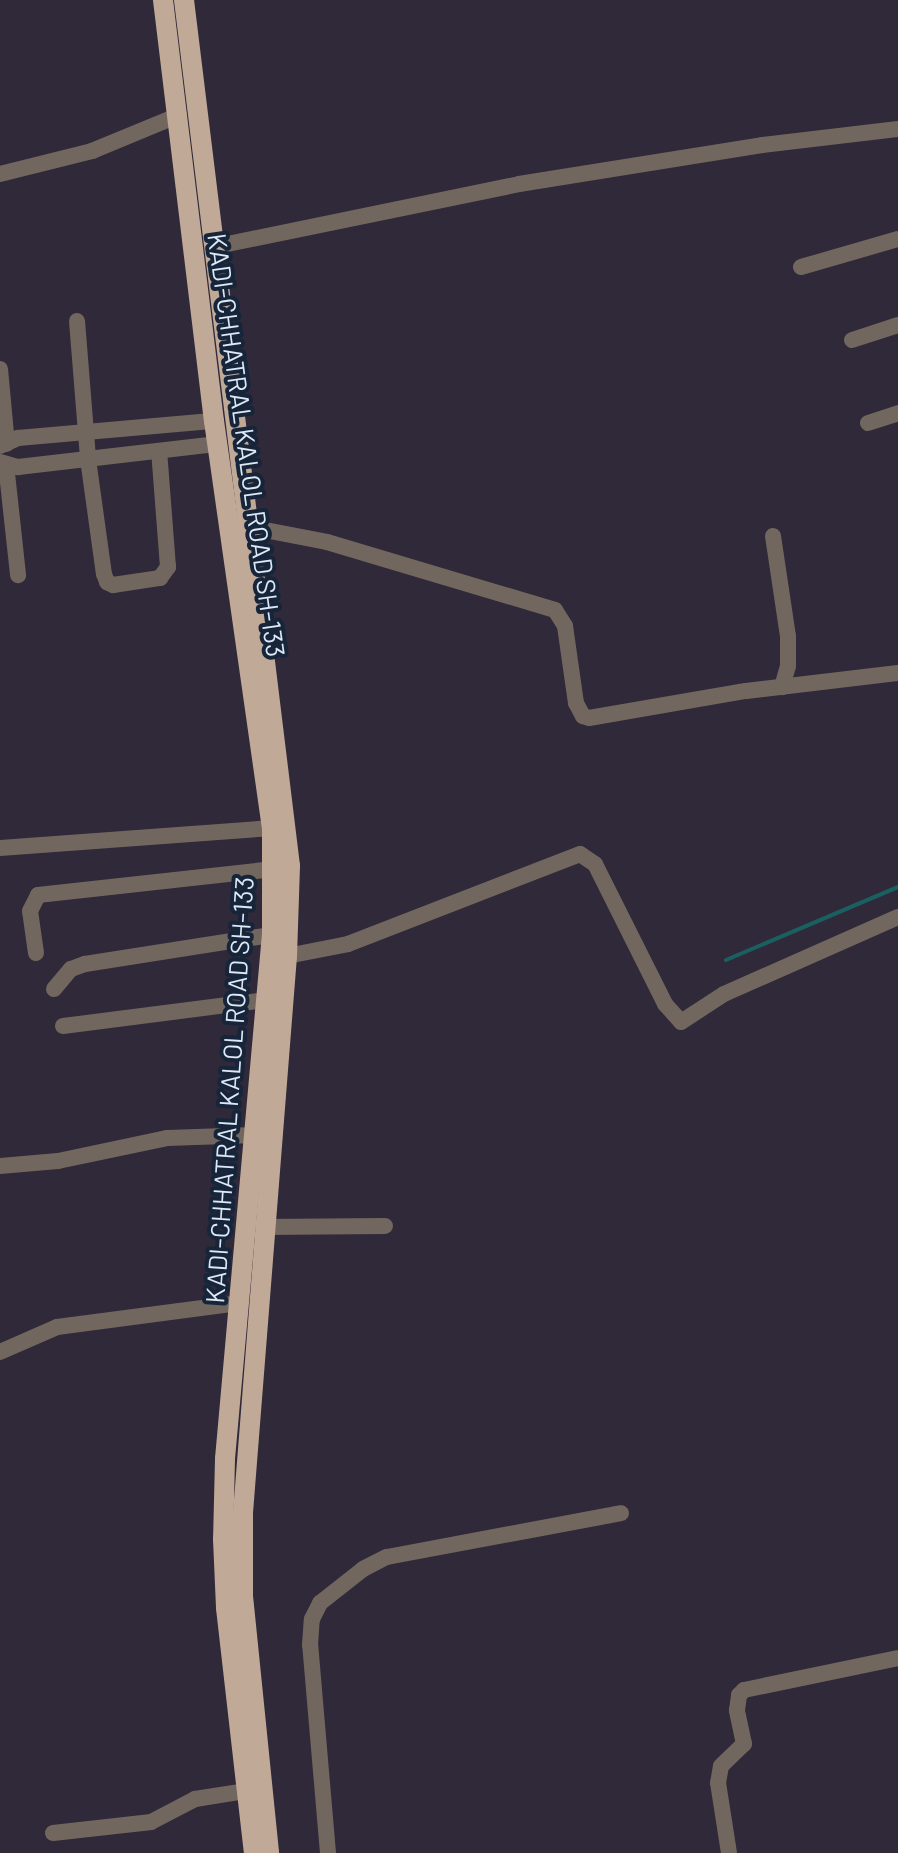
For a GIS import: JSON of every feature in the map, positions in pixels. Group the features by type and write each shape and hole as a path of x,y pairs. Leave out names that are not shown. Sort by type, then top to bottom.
{"main road":[{"name":"KADI-CHHATRAL KALOL ROAD SH-133","path":"163,0 214,421 272,828 272,869 280,933 287,956 263,1227 243,1512 243,1596 269,1853"},
{"name":"KADI-CHHATRAL KALOL ROAD SH-133","path":"184,0 288,827 280,933 266,1000 225,1459 223,1539 226,1608 254,1853"}],"lane":[{"path":"0,174 92,151 179,115"},
{"path":"213,247 519,184 762,145 898,129"},
{"path":"801,267 898,239"},
{"path":"77,321 88,459 104,574 107,582 113,585 160,578 168,567 159,451"},
{"path":"852,340 898,325"},
{"path":"0,369 3,445 18,438 214,421"},
{"path":"868,423 898,413"},
{"path":"18,575 7,545 3,463 18,467 218,444"},
{"path":"250,527 327,542 555,610 565,626 576,703 583,716 589,718 782,687 898,673"},
{"path":"773,536 788,636 788,666 782,687"},
{"path":"0,848 272,828"},
{"path":"287,956 348,944 580,854 595,864 665,1004 681,1022 724,994 898,917"},
{"path":"36,953 30,911 38,895 272,869"},
{"path":"54,989 71,969 85,964 280,933"},
{"path":"63,1026 266,1000"},
{"path":"0,1166 58,1161 167,1138 255,1135"},
{"path":"263,1227 385,1226"},
{"path":"0,1352 57,1327 240,1303"},
{"path":"328,1853 310,1645 312,1619 320,1603 363,1569 387,1557 621,1513"},
{"path":"729,1853 718,1783 721,1766 740,1752 744,1744 737,1710 739,1695 744,1690 898,1658"},
{"path":"53,1833 151,1822 195,1799 246,1791"}],"shaded area":[{"path":"0,0 898,0 898,1853 0,1853"}],"waterway":[{"path":"726,960 898,887"}]}
